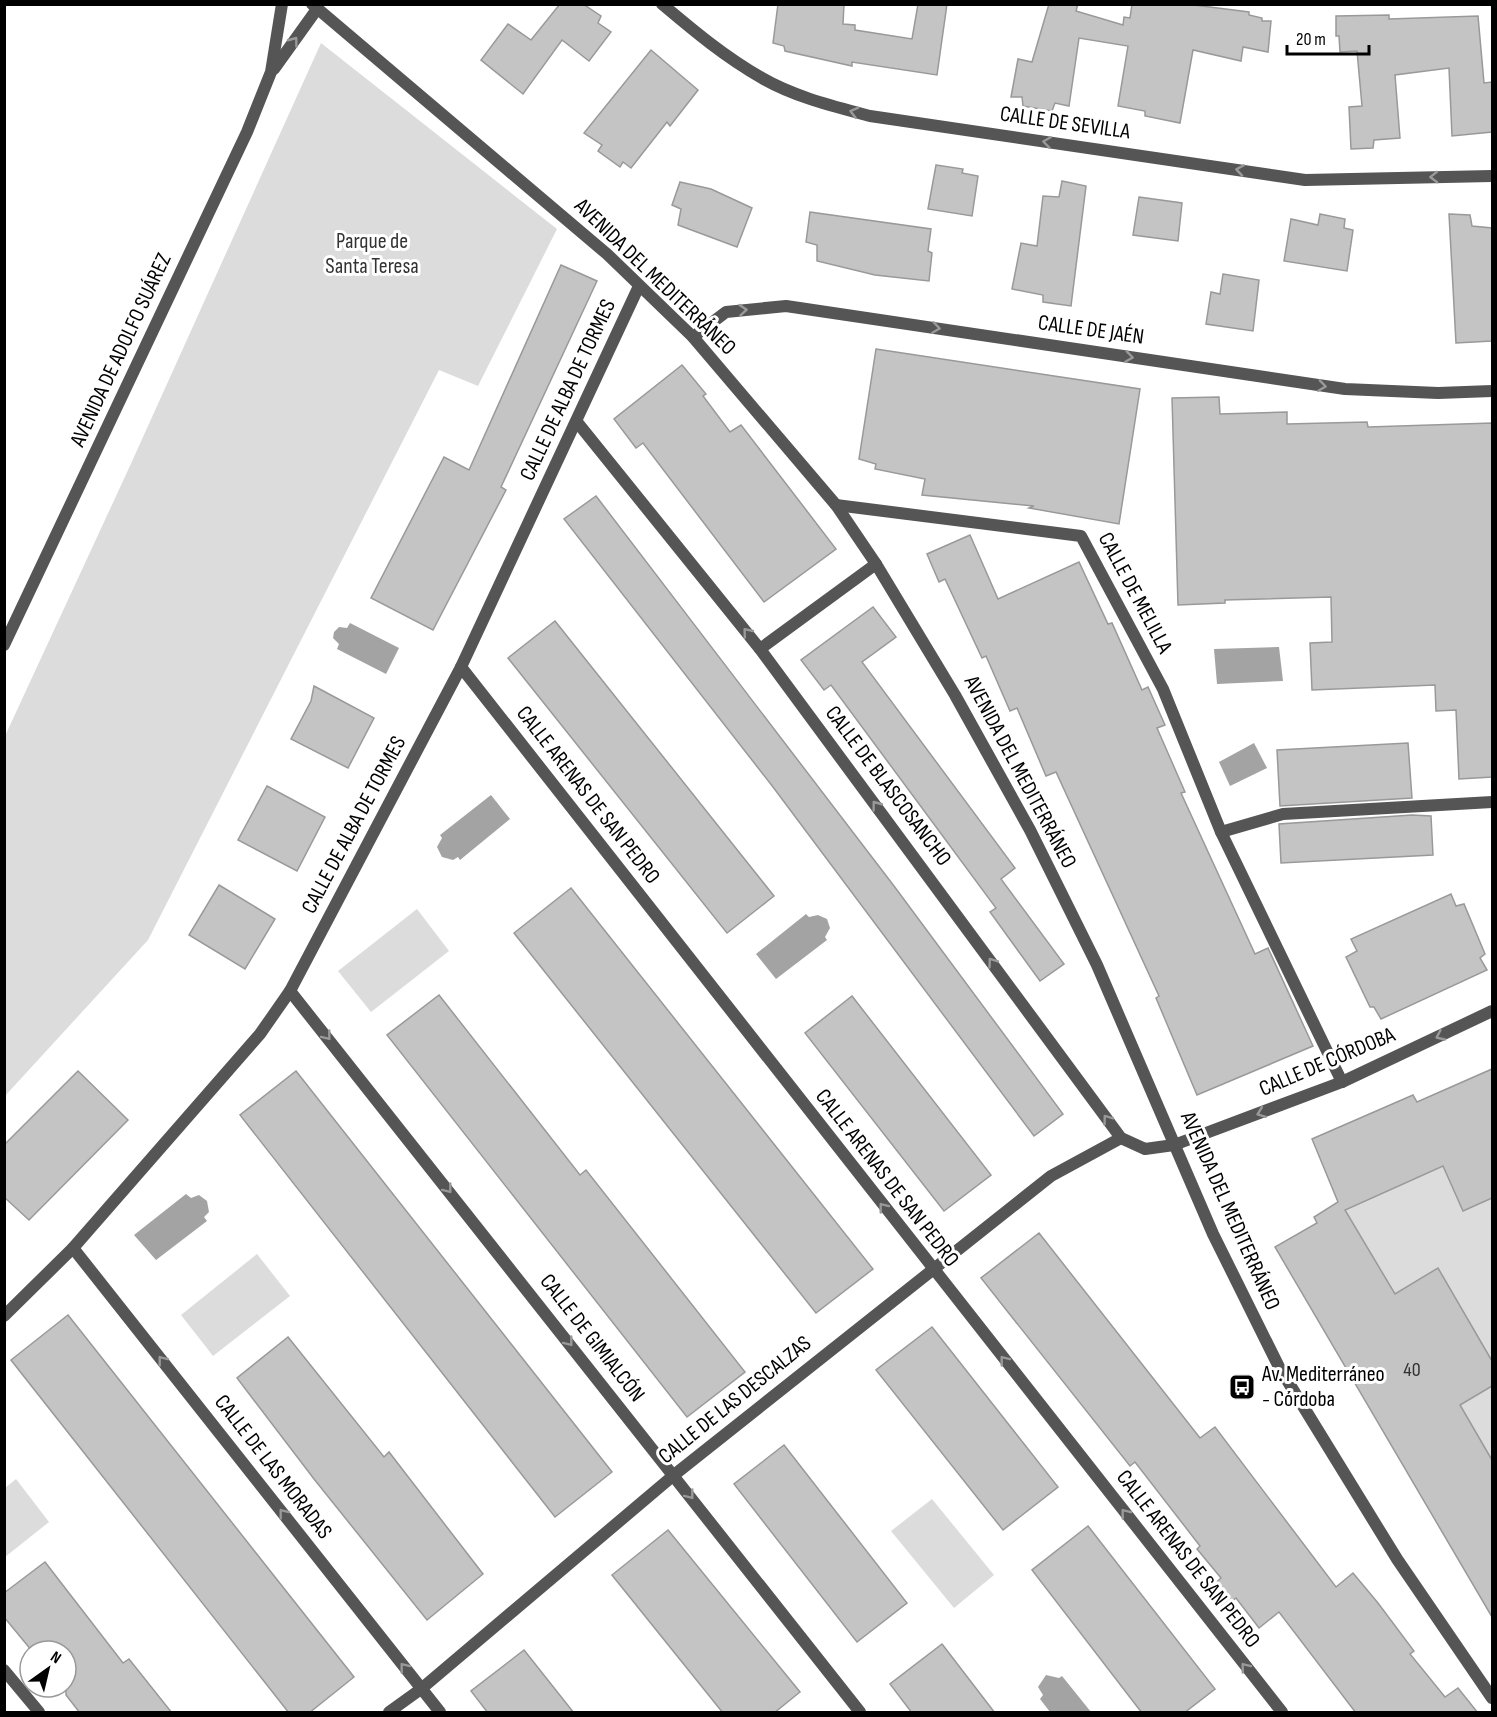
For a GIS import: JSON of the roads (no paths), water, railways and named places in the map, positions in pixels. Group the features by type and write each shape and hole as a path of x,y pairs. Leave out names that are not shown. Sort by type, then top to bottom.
{"street":[{"name":"AVENIDA DE ADOLFO SUÁREZ","path":"271,72 282,4"},
{"name":"CALLE DE SEVILLA","path":"662,4 716,49 764,79 818,102 870,116 1305,180 1492,176"},
{"name":"AVENIDA DE ADOLFO SUÁREZ","path":"4,645 247,132 271,72 315,7"},
{"name":"AVENIDA DEL MEDITERRÁNEO","path":"315,7 607,254 693,337 836,505 876,564 956,695 1030,830 1096,966 1213,1234 1279,1367 1397,1559 1492,1698"},
{"name":"CALLE DE ALBA DE TORMES","path":"4,1316 73,1248 260,1034 290,991 461,667 639,286"},
{"name":"CALLE DE JAÉN","path":"693,337 726,312 786,306 1345,389 1438,393 1492,391"},
{"name":"CALLE DE BLASCOSANCHO","path":"577,422 760,649 1121,1138"},
{"name":"CALLE DE MELILLA","path":"836,505 1081,536 1162,689 1221,832 1342,1082"},
{"path":"760,649 876,564"},
{"name":"CALLE ARENAS DE SAN PEDRO","path":"461,667 932,1270 1282,1713"},
{"path":"1221,832 1283,814 1492,802"},
{"name":"CALLE DE GIMIALCÓN","path":"290,991 860,1713"},
{"name":"CALLE DE CÓRDOBA","path":"1174,1145 1342,1082 1492,1011"},
{"path":"1121,1138 1144,1149 1174,1145"},
{"name":"CALLE DE LAS DESCALZAS","path":"389,1713 421,1689 674,1475 1051,1176 1121,1138"},
{"name":"CALLE DE LAS MORADAS","path":"73,1248 440,1713"},
{"path":"4,1670 39,1713"}],"place":[{"name":"Av. Mediterráneo - Córdoba","path":"1242,1387"}],"park label":[{"name":"Parque de Santa Teresa","path":"372,254"}]}
